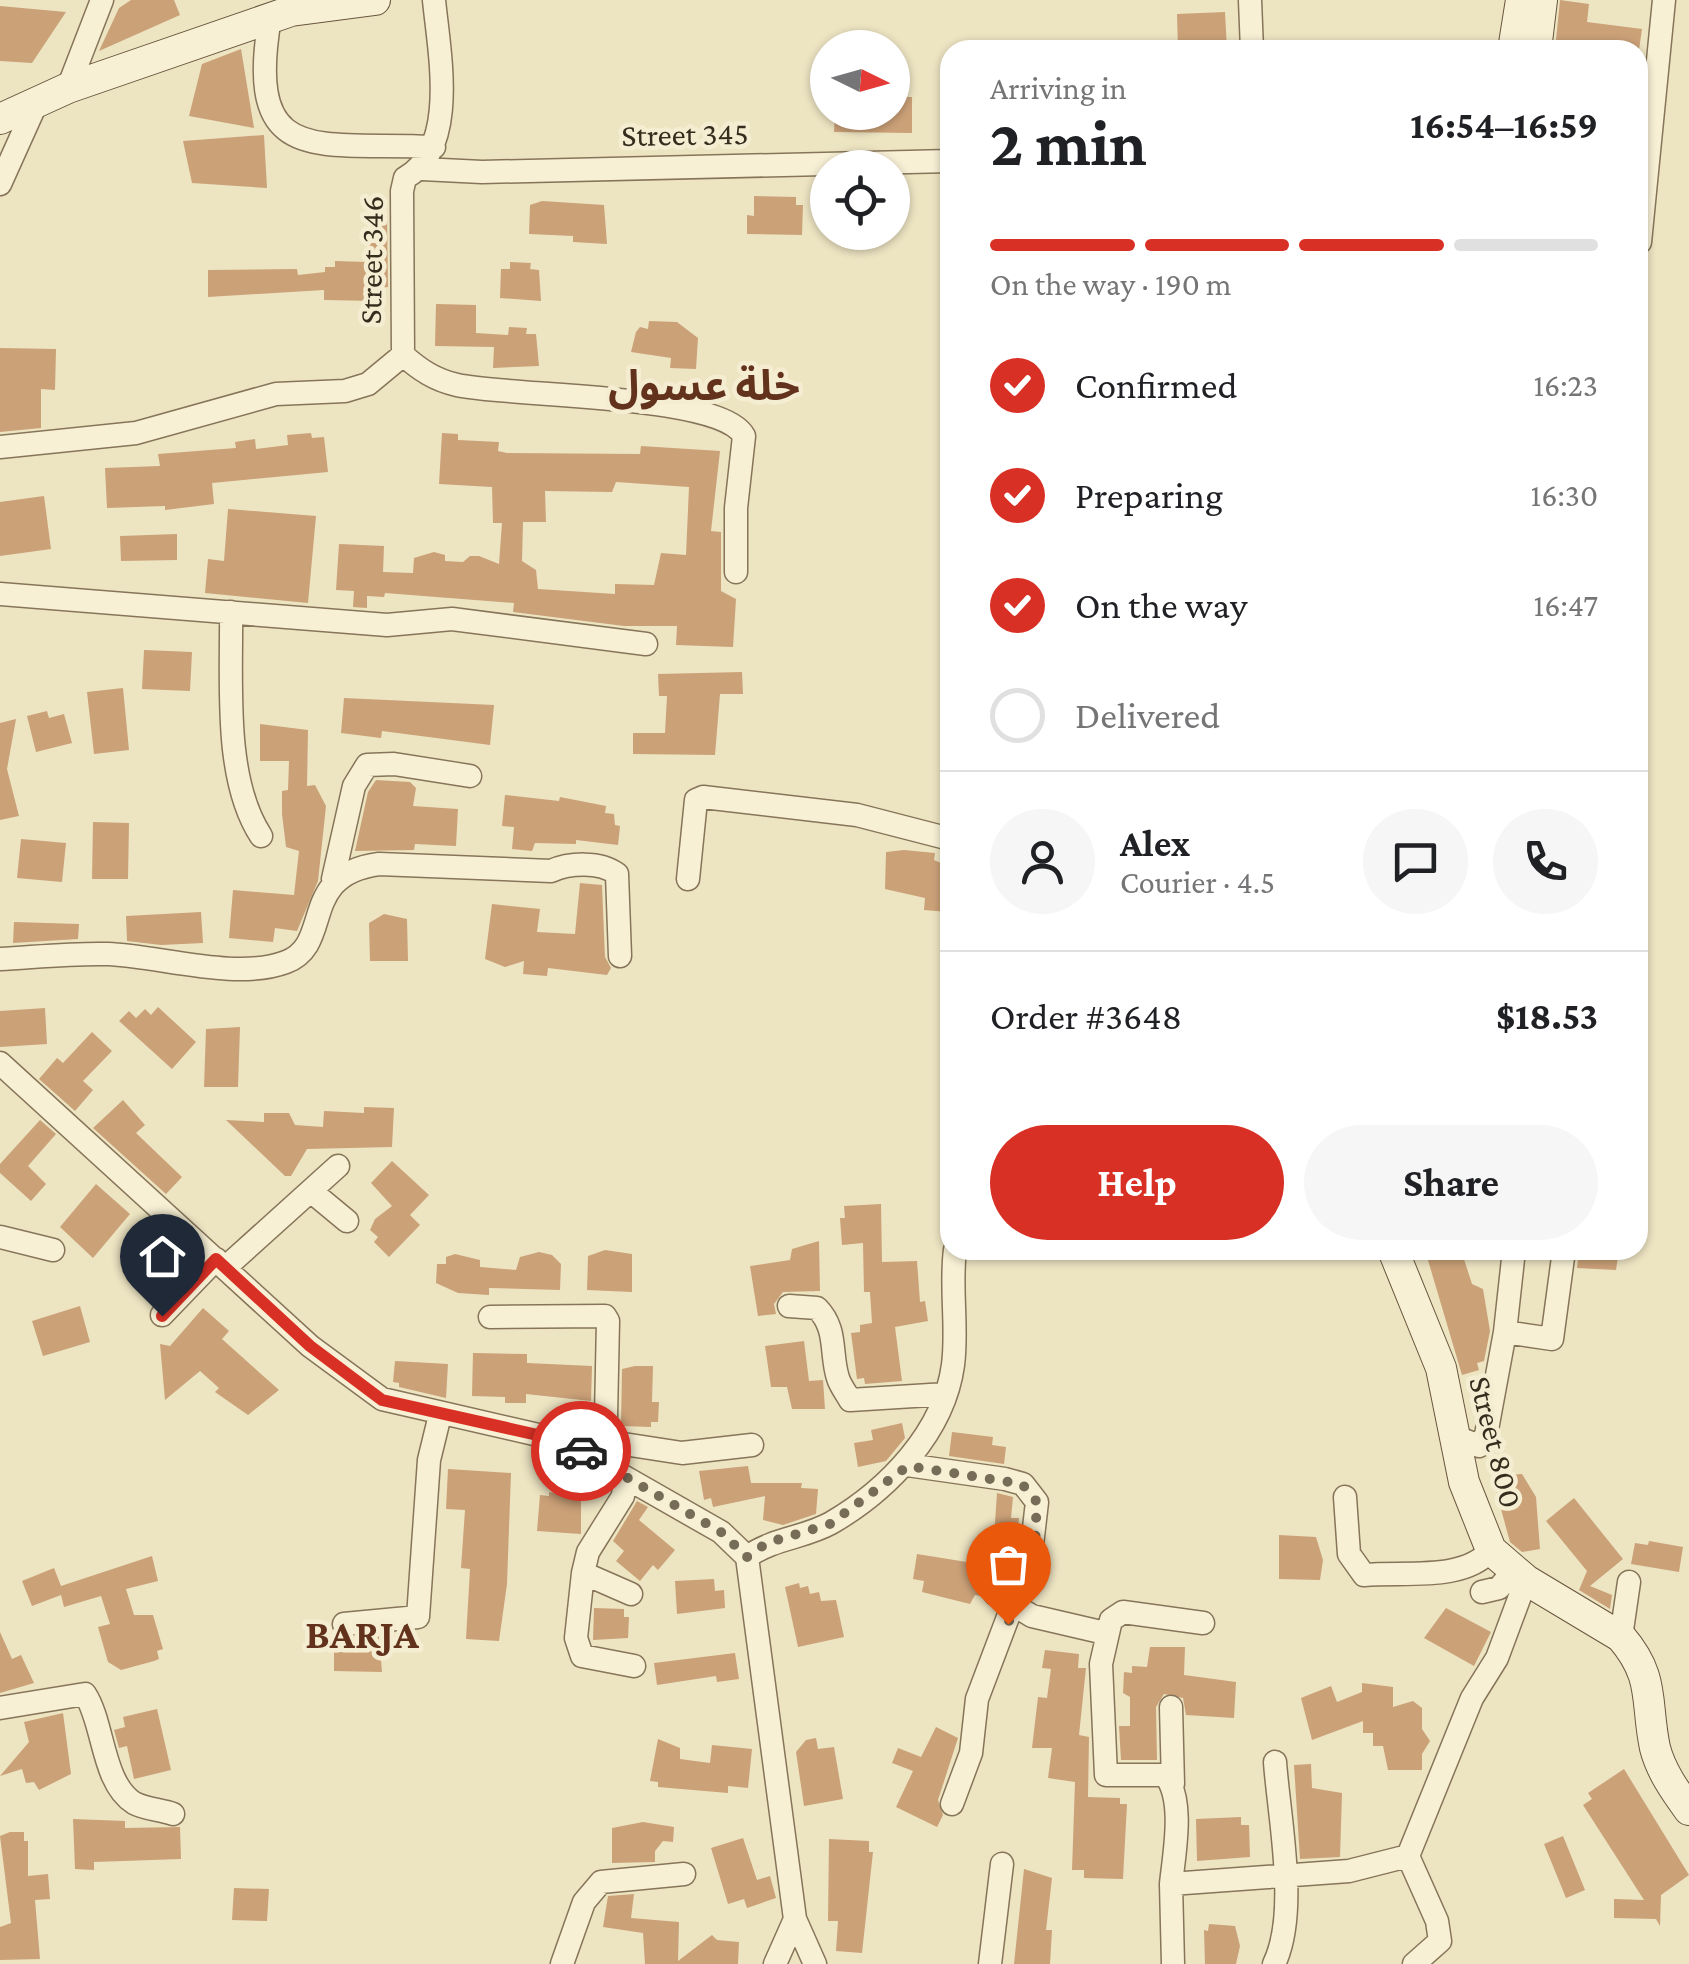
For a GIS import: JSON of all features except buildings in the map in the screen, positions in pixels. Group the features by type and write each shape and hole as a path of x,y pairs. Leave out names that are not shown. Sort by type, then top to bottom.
{"main road":[{"path":"0,119 68,88 283,10 376,0"},
{"path":"1515,40 1521,0"},
{"path":"1537,40 1542,0"},
{"name":"Street 800","path":"1397,1260 1441,1368 1472,1509 1510,1566"},
{"path":"1510,1566 1621,1637 1643,1666 1654,1746 1663,1770 1689,1810"}],"street":[{"path":"68,88 102,0"},
{"name":"Street 346","path":"403,356 402,191 405,178 422,169 434,148 440,89 434,0"},
{"path":"1250,0 1252,40"},
{"path":"1648,161 1664,0"},
{"path":"283,10 264,54 266,102 272,119 306,140 434,148"},
{"path":"0,184 36,104"},
{"name":"Street 345","path":"422,169 482,172 940,161"},
{"path":"0,447 136,433 276,394 345,391 368,384 403,356 425,374 456,385 635,402 720,418 740,428 744,436 736,508 736,572"},
{"path":"0,594 387,625 452,619 646,644"},
{"path":"231,612 237,770 245,811 262,836"},
{"path":"0,959 112,954 180,965 251,967 286,962 302,951 333,880 354,786 367,765 394,764 470,776"},
{"path":"688,880 696,800 703,797 857,815 940,837"},
{"path":"333,880 357,866 379,864 551,871 568,864 610,869 617,874 620,956"},
{"path":"0,1062 310,1346 359,1386 392,1403 604,1452 682,1454 752,1445"},
{"path":"162,1316 338,1166"},
{"path":"312,1192 348,1221"},
{"path":"0,1238 53,1250"},
{"path":"747,1557 767,1543 830,1524 908,1466 946,1394 953,1364 955,1260"},
{"path":"1456,1437 1478,1446 1486,1434 1505,1332 1513,1260"},
{"path":"1505,1332 1552,1339 1563,1260"},
{"path":"788,1306 817,1308 825,1316 838,1360 836,1376 850,1400 946,1394"},
{"path":"490,1316 605,1316 608,1340 604,1452 624,1484 624,1496 588,1552 576,1638 582,1656 634,1666"},
{"path":"344,1624 418,1617 428,1460 440,1415"},
{"path":"604,1452 721,1532 747,1557 796,1919 815,1964"},
{"path":"908,1466 1005,1479 1022,1484 1037,1502 1028,1580 1004,1599 977,1700 971,1753 952,1804"},
{"path":"1344,1497 1350,1554 1364,1574 1462,1569 1481,1561 1510,1566"},
{"path":"1482,1592 1499,1588 1510,1566"},
{"path":"1414,1964 1440,1941 1437,1921 1408,1856 1472,1698 1503,1643 1510,1566"},
{"path":"584,1573 631,1594"},
{"path":"1621,1637 1630,1582"},
{"path":"1004,1599 1032,1616 1105,1633"},
{"path":"1173,1784 1166,1775 1106,1775 1100,1710 1105,1633 1111,1620 1123,1612 1204,1623"},
{"path":"0,1708 86,1694 98,1714 101,1749 123,1790 134,1802 174,1814"},
{"path":"1172,1708 1173,1964"},
{"path":"1274,1964 1281,1942 1285,1878 1275,1762"},
{"path":"1171,1884 1349,1871 1408,1856"},
{"path":"990,1964 1002,1864"},
{"path":"562,1964 584,1902 601,1882 684,1874"},
{"path":"775,1964 796,1919"}],"way so far":[{"path":"581,1451 721,1532 747,1557 767,1543 830,1524 908,1466 1022,1484 1037,1502 1035,1534 1028,1580 1013,1604 1008,1624"}],"district":[{"name":"خلة عسول","path":"704,385"},
{"name":"BARJA","path":"362,1633"}],"route":[{"path":"162,1316 216,1259 310,1346 382,1400 560,1440 581,1451"}]}
